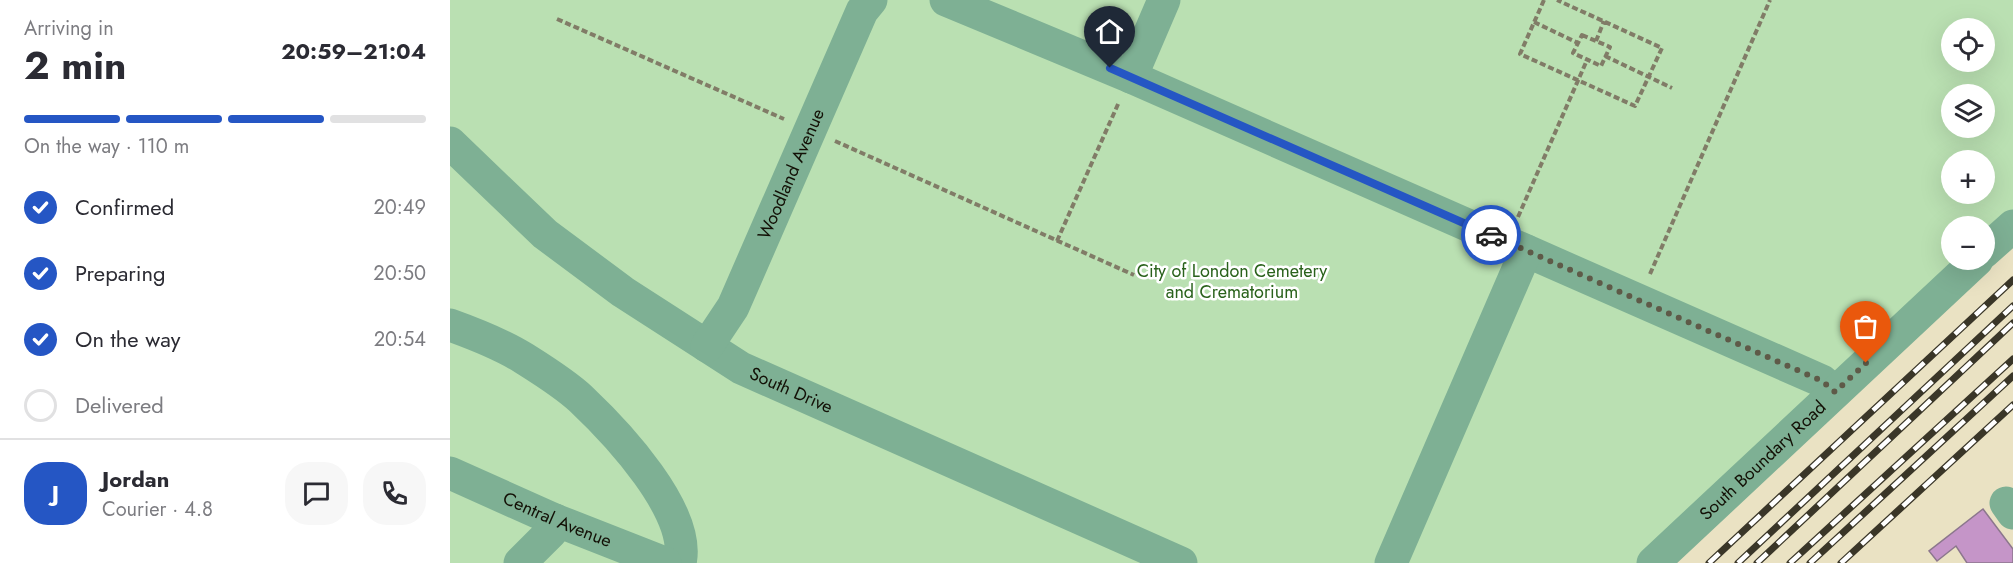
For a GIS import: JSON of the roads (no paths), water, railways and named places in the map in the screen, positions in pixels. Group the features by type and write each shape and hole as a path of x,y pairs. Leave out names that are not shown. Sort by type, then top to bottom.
{"lane":[{"name":"Woodland Avenue","path":"707,346 733,307 812,131 862,11 871,0"},
{"path":"946,0 1131,77 1639,300 1822,381 1835,392"},
{"path":"1131,77 1164,0"},
{"name":"South Drive","path":"450,143 545,234 623,292 741,368 1181,563"},
{"path":"1995,242 2013,226"},
{"path":"1390,563 1516,247"},
{"name":"South Boundary Road","path":"1653,563 1966,270"},
{"path":"450,325 523,357 580,398 628,447 658,489 676,526 682,553 680,563"},
{"name":"Central Avenue","path":"450,474 555,520 665,563"},
{"path":"520,563 545,538 555,520"}],"railway":[{"path":"1709,563 2013,280"},
{"path":"1738,563 2013,306"},
{"path":"1757,563 2013,323"},
{"path":"1790,563 2013,359"},
{"path":"1810,563 2013,376"},
{"path":"1841,563 2013,405"}],"park label":[{"name":"City of London Cemetery and Crematorium","path":"1232,281"}]}
